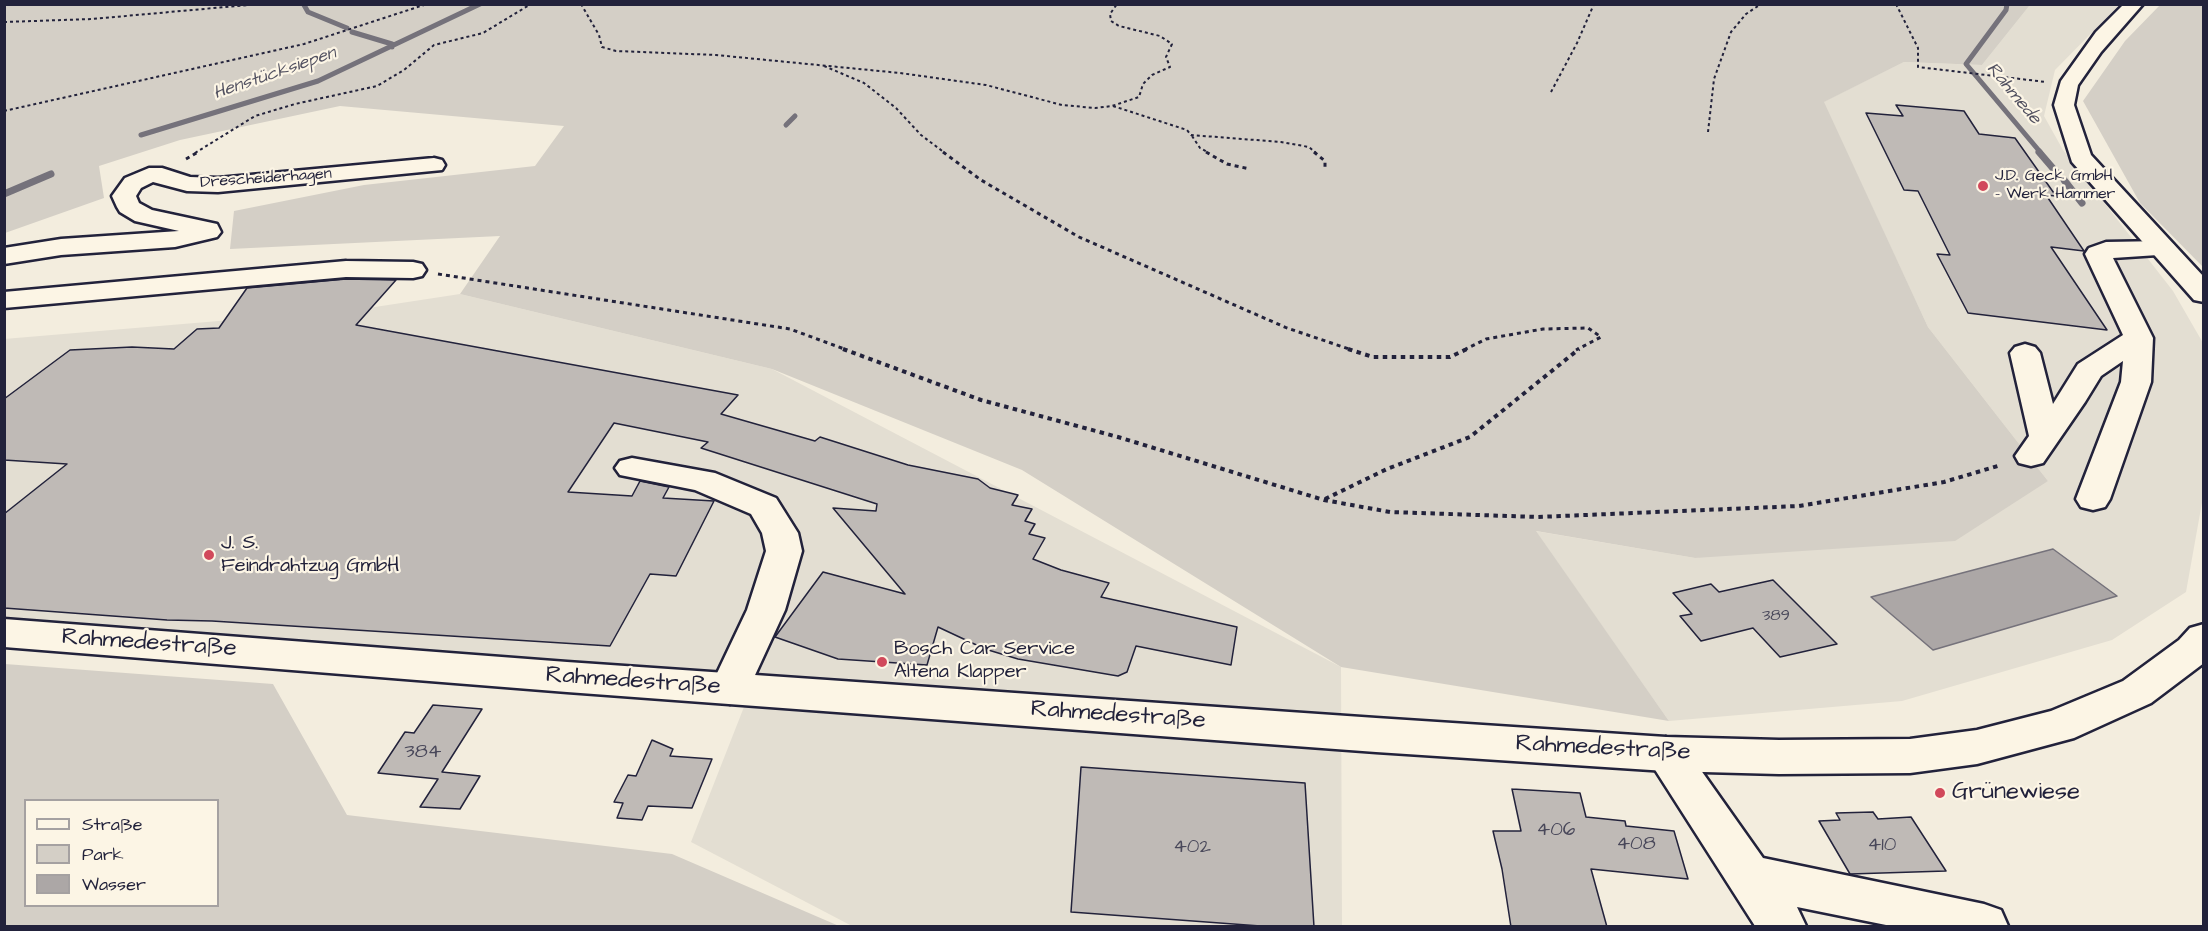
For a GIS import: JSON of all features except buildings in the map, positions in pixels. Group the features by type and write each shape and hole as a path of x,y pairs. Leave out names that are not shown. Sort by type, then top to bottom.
{"main road":[{"path":"2135,4 2103,36 2068,85 2064,105 2080,157 2204,294"},
{"name":"Drescheiderhagen","path":"149,175 162,175 188,184 218,185 434,165"},
{"path":"4,256 61,247 175,239 208,232 208,229 144,216 129,207 124,196 133,183 149,175"},
{"path":"2093,499 2136,382 2139,338 2098,254 2106,250 2164,249"},
{"path":"4,300 346,268 413,270"},
{"path":"2038,447 2089,370 2139,338"},
{"path":"2025,353 2038,447"},
{"path":"632,468 703,481 764,506 780,533 784,551 766,610 730,688"},
{"name":"Rahmedestraße","path":"4,633 730,688 1666,754 1779,757 1894,757 1977,747 2059,726 2137,692 2193,650 2204,638"},
{"path":"1666,754 1782,927"},
{"path":"1747,876 1862,898 1984,927"}],"path":[{"path":"4,22 92,19 259,4"},
{"path":"4,111 283,49 427,4"},
{"path":"149,175 179,163 255,116 295,104 377,86 404,70 434,45 483,33 531,4"},
{"path":"581,4 599,35 602,47 616,51 716,55 900,73 986,85 1062,105 1112,106 1186,130 1200,148 1227,164 1250,169"},
{"path":"1112,106 1139,97 1143,84 1152,75 1170,67 1166,57 1172,44 1160,36 1119,26 1111,21 1110,14 1117,4"},
{"path":"1551,92 1577,43 1594,4"},
{"path":"1708,132 1714,79 1731,32 1746,14 1761,4"},
{"path":"1896,4 1918,48 1918,67 2068,85"},
{"path":"824,66 864,83 896,108 921,135 981,180 1079,237 1298,332 1373,357 1450,357 1486,339 1543,329 1588,328 1601,337 1574,351 1470,437 1387,469 1324,500"},
{"path":"1191,135 1281,142 1309,147 1325,161 1325,170"},
{"path":"413,270 790,329 981,400 1118,437 1324,500 1390,512 1538,518 1799,506 1944,482 2038,447"}],"shaded area":[{"path":"2030,5 2119,5 2055,70 2044,116 2063,150 2173,291 2203,343 2203,497 2186,592 2112,640 1902,701 1669,721 1535,531 1695,558 2048,481 1928,327 1823,102 1904,62 1982,65"},
{"path":"460,294 772,369 1341,667 1342,926 852,926 691,842 753,684 5,624 4,339 362,309"}],"green space":[{"path":"4,5 2030,5 1982,65 1904,62 1824,102 1928,327 2048,481 1955,541 1695,558 1536,531 1669,721 1341,667 1022,470 772,369 460,294 500,236 230,249 234,211 364,185 535,166 564,126 340,106 180,140 99,166 104,198 5,233"},
{"path":"2160,5 2203,5 2203,267 2140,203 2083,101 2125,41"},
{"path":"5,664 273,684 347,815 672,854 839,926 5,926"}],"water":[{"path":"2053,549 2117,596 1933,650 1871,597"}],"waterway":[{"name":"Henstücksiepen","path":"392,46 480,4"},
{"name":"Rahmede","path":"2007,4 2006,10 1966,64 2041,153"},
{"path":"304,5 308,12 347,28"},
{"path":"352,32 392,46"},
{"name":"Henstücksiepen","path":"141,135 318,81 392,46"},
{"path":"786,125 795,116"},
{"name":"Rahmede","path":"2039,152 2057,173"},
{"name":"Henstücksiepen","path":"4,194 51,174"},
{"name":"Rahmede","path":"2064,180 2082,203"}],"place":[{"name":"J.D. Geck GmbH - Werk Hammer","path":"1983,186"},
{"name":"J. S. Feindrahtzug GmbH","path":"209,555"},
{"name":"Bosch Car Service Altena Klapper","path":"882,662"},
{"name":"Grünewiese","path":"1940,793"}]}
